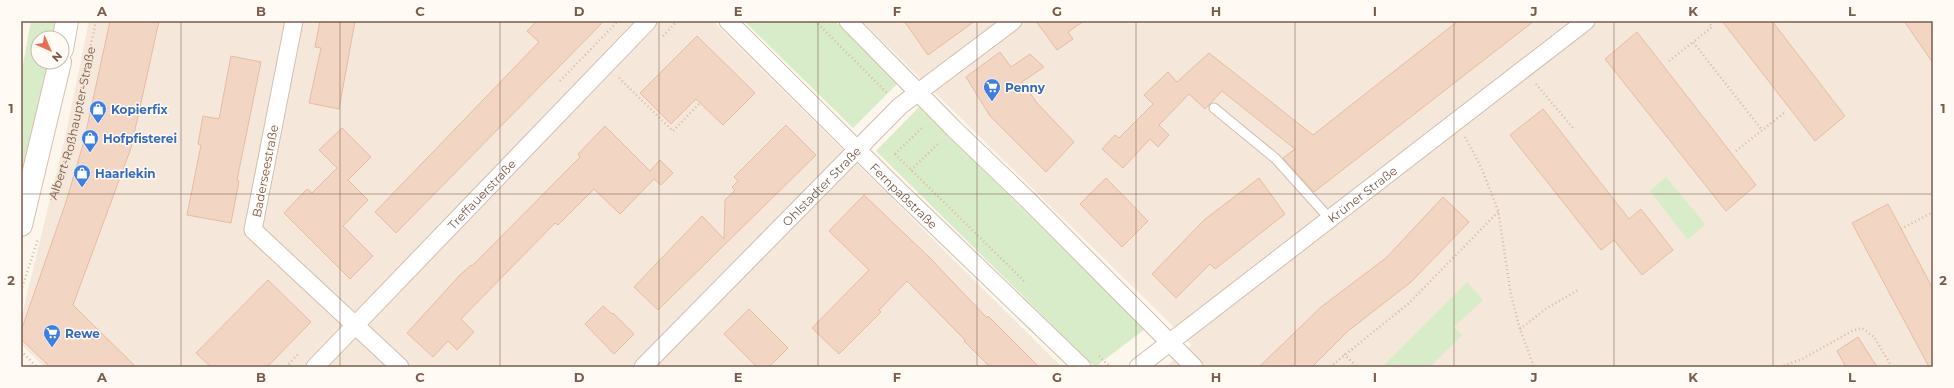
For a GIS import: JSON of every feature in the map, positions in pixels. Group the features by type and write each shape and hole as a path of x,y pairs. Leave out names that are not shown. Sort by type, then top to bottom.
{"main road":[{"name":"Albert-Roßhaupter-Straße","path":"21,225 58,70"}],"street":[{"name":"Baderseestraße","path":"294,21 253,230 355,326"},
{"name":"Treffauerstraße","path":"315,367 648,21"},
{"name":"Fernpaßstraße","path":"728,21 895,187 1082,367"},
{"path":"848,21 937,113 1027,199 1194,367"},
{"name":"Ohlstadter Straße","path":"643,367 859,150 900,106 1013,21"},
{"name":"Krüner Straße","path":"1138,367 1457,120 1525,70 1586,21"},
{"path":"355,326 400,367"}],"lane":[{"path":"1214,108 1276,159 1330,219"}],"path":[{"name":"Albert-Roßhaupter-Straße","path":"51,201 69,148 96,21"},
{"path":"816,21 900,106"},
{"path":"1669,61 1712,26 1708,21"},
{"path":"1693,42 1762,130"},
{"path":"606,65 673,131 700,103"},
{"path":"1525,70 1573,128"},
{"path":"879,171 937,113"},
{"path":"1736,151 1784,113"},
{"path":"1457,120 1481,167 1498,212 1511,295 1520,329 1534,367"},
{"path":"895,187 954,129"},
{"path":"895,154 1031,288"},
{"path":"1330,367 1344,354 1408,304 1498,212"},
{"path":"1901,229 1933,212"},
{"path":"21,291 38,238"},
{"path":"1520,329 1547,308 1578,290"},
{"path":"1780,367 1802,359 1852,331 1862,328 1874,337 1892,367"},
{"path":"1093,350 1110,367"},
{"path":"21,351 37,367"},
{"path":"1344,354 1357,367"}],"shaded area":[{"path":"89,21 713,21 1062,367 44,367 21,344 21,319 66,133"},
{"path":"862,21 1933,21 1933,367 1165,367 1192,345"}],"green space":[{"path":"31,21 56,21 54,30 30,30 30,70 47,70 40,107 21,186 21,75"},
{"path":"744,21 835,21 898,83 853,128"},
{"path":"919,107 1145,329 1095,367 876,151"},
{"path":"1666,177 1705,224 1688,240 1650,191"},
{"path":"1467,282 1483,300 1454,327 1462,335 1430,367 1382,367"}],"building":[{"path":"110,21 159,21 131,148 73,305 136,367 50,367 21,339 21,331 66,202 84,141"},
{"path":"320,21 355,21 339,109 309,103 321,48 315,47"},
{"path":"537,21 604,21 396,233 375,212 539,42 527,31"},
{"path":"904,21 975,21 928,55"},
{"path":"1036,21 1084,21 1068,32 1073,39 1057,50"},
{"path":"1458,21 1534,21 1314,192 1283,158 1295,149 1222,91 1205,109 1189,94 1159,125 1169,135 1158,147 1150,139 1123,168 1102,149 1115,135 1119,138 1153,104 1144,95 1168,72 1177,82 1209,53 1313,135"},
{"path":"1722,21 1772,21 1845,116 1815,141"},
{"path":"1904,21 1933,21 1933,63"},
{"path":"1637,32 1756,185 1726,211 1605,59"},
{"path":"697,36 755,93 723,125 696,99 671,124 640,93"},
{"path":"1000,52 1011,67 1030,54 1044,67 1022,82 1037,103 1074,142 1046,172 990,116 966,77"},
{"path":"231,56 261,62 237,180 239,181 231,223 187,215 201,145 198,144 203,116 219,119"},
{"path":"1543,109 1629,219 1641,209 1673,250 1642,275 1614,240 1601,250 1510,135"},
{"path":"786,125 816,155 658,310 634,287 702,216 724,239 725,200 735,190 732,187 738,181 734,177"},
{"path":"605,126 650,171 660,160 673,173 661,185 654,179 620,214 594,189 558,225 555,223 461,319 474,332 457,350 448,341 433,357 407,333 459,276 471,265 472,266 580,157 578,154"},
{"path":"342,128 371,157 348,180 368,200 343,226 373,256 350,279 284,213 307,189 312,193 337,168 319,150"},
{"path":"1106,178 1148,221 1122,247 1080,204"},
{"path":"1259,178 1285,214 1215,269 1210,264 1176,298 1152,274 1204,220"},
{"path":"864,195 930,258 987,318 988,316 1039,367 990,367 907,281 879,310 881,312 839,354 812,328 869,270 829,231"},
{"path":"1443,197 1469,222 1411,282 1348,331 1312,367 1259,367 1321,307 1386,258"},
{"path":"1888,204 1933,289 1933,367 1929,367 1852,223"},
{"path":"268,280 311,322 267,367 211,367 196,353"},
{"path":"603,306 612,314 613,313 634,334 614,354 585,324"},
{"path":"749,309 788,348 769,367 757,367 724,334"},
{"path":"1858,337 1877,367 1846,367 1837,351"}],"place":[{"name":"Penny","path":"992,102"},
{"name":"Kopierfix","path":"98,124"},
{"name":"Hofpfisterei","path":"90,153"},
{"name":"Haarlekin","path":"82,188"},
{"name":"Rewe","path":"52,348"}]}
